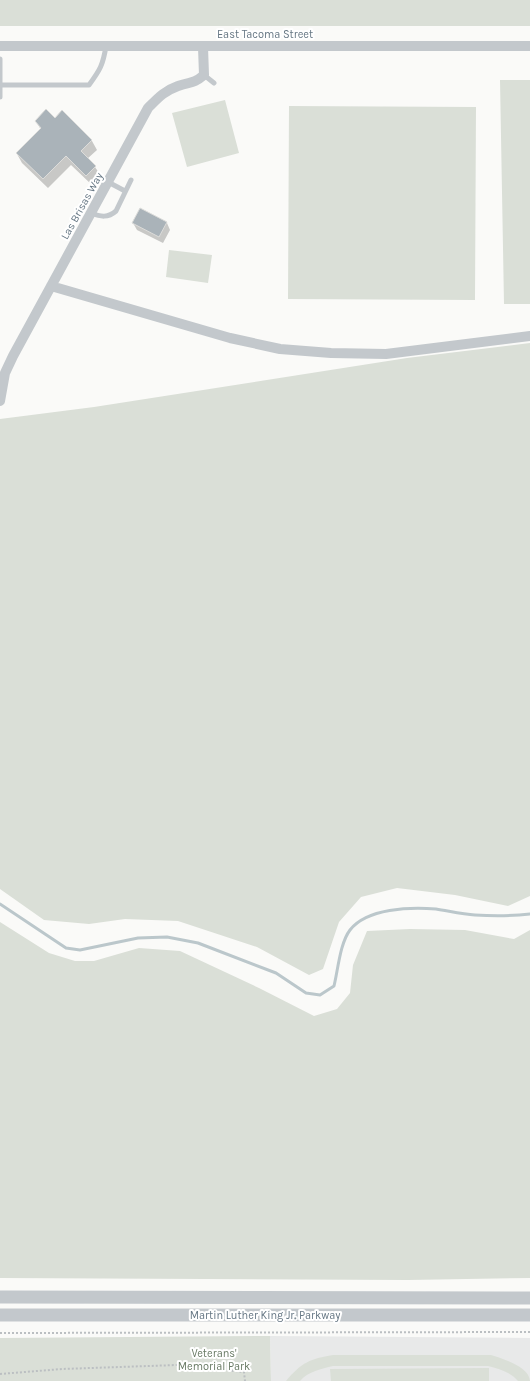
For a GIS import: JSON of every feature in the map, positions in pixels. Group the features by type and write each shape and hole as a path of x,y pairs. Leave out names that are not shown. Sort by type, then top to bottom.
{"street":[{"name":"East Tacoma Street","path":"0,46 530,46"},
{"path":"202,46 204,75"},
{"name":"Las Brisas Way","path":"0,401 5,373 148,108 161,94 179,85 196,82 204,75"},
{"path":"52,286 230,338 280,349 331,353 386,354 530,336"},
{"name":"Martin Luther King Jr. Parkway","path":"0,1297 530,1298"},
{"name":"Martin Luther King Jr. Parkway","path":"0,1315 530,1315"}],"lane":[{"path":"0,85 89,85 100,70 106,46"},
{"path":"0,59 0,97"},
{"path":"204,75 214,83"},
{"path":"91,213 102,217 112,214 116,210 132,180"},
{"path":"108,182 125,192"}],"path":[{"path":"0,1333 530,1332"},
{"path":"0,1374 62,1369 177,1365 244,1372 245,1381"}],"shaded area":[{"path":"270,1336 530,1338 530,1381 271,1381"}],"green space":[{"path":"0,0 530,0 530,26 0,26"},
{"path":"500,80 530,80 530,304 504,304"},
{"path":"225,100 239,153 187,167 172,113"},
{"path":"289,106 476,107 475,300 288,299"},
{"path":"169,250 212,255 208,283 166,277"},
{"path":"530,343 530,896 508,906 455,895 397,888 361,897 339,922 323,969 309,975 257,947 178,921 125,919 89,924 44,920 0,889 0,419 94,407 407,358"},
{"path":"0,922 49,953 75,961 94,961 139,948 180,951 314,1016 337,1009 350,993 353,965 367,931 410,929 465,930 514,939 530,930 530,1278 408,1280 0,1278"},
{"name":"Veterans' Memorial Park","path":"270,1336 271,1381 0,1381 0,1338"},
{"path":"333,1355 491,1355 520,1367 529,1376 530,1381 518,1381 508,1373 488,1366 333,1366 311,1373 300,1381 286,1381 297,1369 307,1362"},
{"path":"489,1368 489,1381 331,1381 330,1369"}],"building":[{"path":"46,109 55,118 62,110 92,140 81,151 96,166 86,176 66,156 43,179 16,153 41,128 35,121"},
{"path":"140,208 167,222 159,237 132,223"}],"waterway":[{"path":"0,904 66,948 80,950 138,938 167,937 198,943 276,973 306,993 320,995 334,986 342,949 350,930 367,917 390,910 414,908 436,909 475,915 502,916 530,914"}]}
